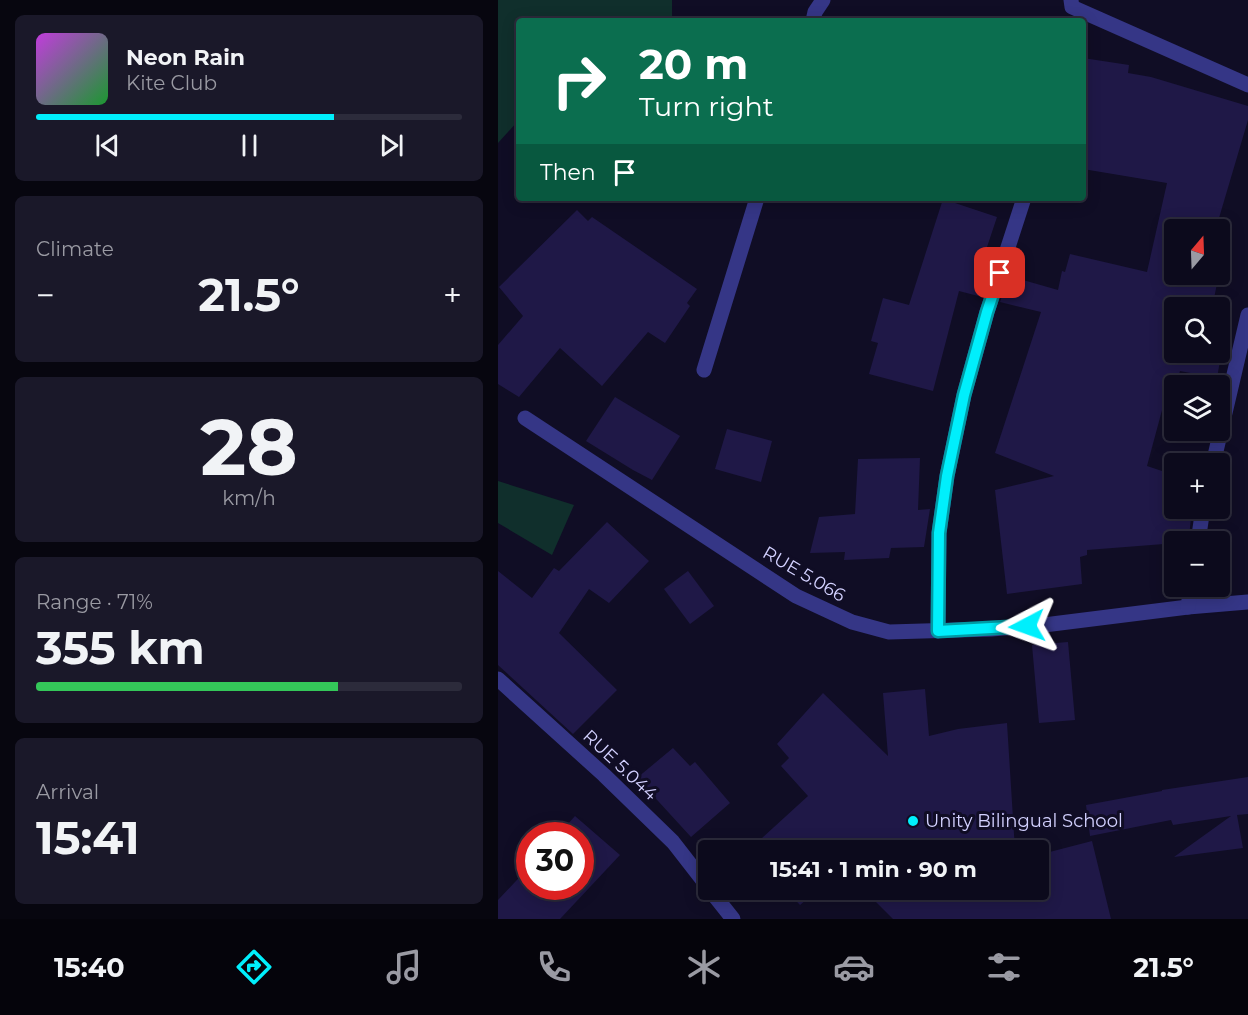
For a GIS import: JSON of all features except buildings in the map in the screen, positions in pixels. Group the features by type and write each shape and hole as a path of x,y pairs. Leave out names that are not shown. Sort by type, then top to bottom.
{"street":[{"path":"814,18 823,0"},
{"path":"1069,6 1248,86"},
{"path":"704,370 757,201"},
{"path":"938,631 939,533 947,476 964,395 987,312 1023,201"},
{"path":"1216,453 1248,315"},
{"name":"RUE 5.066","path":"525,418 796,596 852,622 890,632 1044,625 1248,602"},
{"path":"1188,607 1189,597"},
{"name":"RUE 5.044","path":"498,679 604,775 673,842 698,874"},
{"name":"RUE 5.044","path":"718,900 733,919"}],"green space":[{"path":"498,0 672,0 672,18 516,18 516,123 498,143"},
{"path":"498,481 574,505 552,555 498,523"}],"place":[{"name":"Unity Bilingual School","path":"913,821"}],"route":[{"path":"1000,273 964,395 947,476 939,533 938,631 1027,626"}]}
